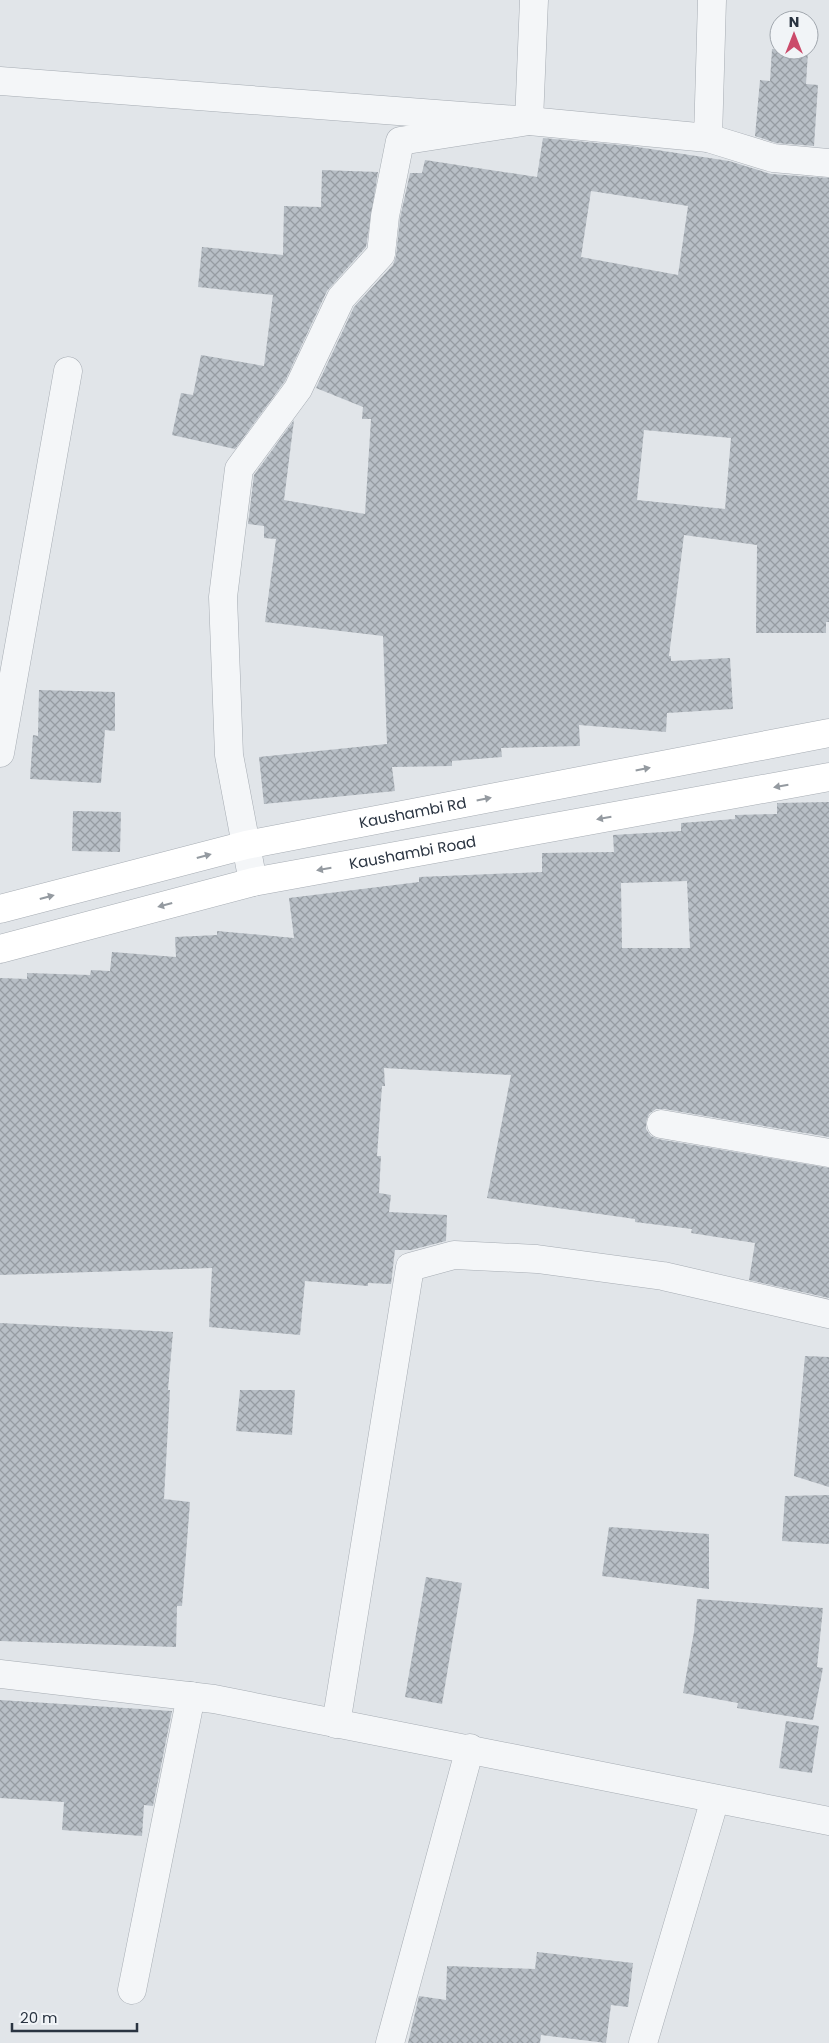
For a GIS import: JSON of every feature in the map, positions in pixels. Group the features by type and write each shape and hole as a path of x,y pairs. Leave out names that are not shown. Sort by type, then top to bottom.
{"main road":[{"name":"Kaushambi Rd","path":"0,909 246,845 829,733"},
{"name":"Kaushambi Road","path":"0,949 253,882 829,777"}],"street":[{"path":"529,121 534,0"},
{"path":"708,138 712,0"},
{"path":"0,81 529,121 708,138 773,158 829,163"},
{"path":"253,882 229,755 223,597 239,469 298,389 341,298 381,254 385,216 400,141 529,121"},
{"path":"0,753 68,371"},
{"path":"661,1124 829,1153"},
{"path":"336,1724 410,1267 454,1255 537,1259 663,1276 829,1314"},
{"path":"0,1674 191,1696 470,1748 829,1821"},
{"path":"132,1990 191,1696"},
{"path":"390,2043 470,1748"},
{"path":"643,2043 714,1799"}],"building":[{"path":"771,60 808,60 806,84 818,85 814,146 776,143 755,136 760,80 770,81"},
{"path":"543,138 631,146 729,161 771,174 829,178 829,622 826,622 826,633 756,633 757,545 684,535 669,656 671,656 671,661 730,658 733,709 667,713 666,732 579,725 580,746 501,748 502,757 452,761 452,766 392,767 395,791 264,804 259,757 387,744 383,636 265,622 276,539 264,538 264,526 248,524 254,475 294,420 284,500 365,514 371,419 362,419 363,407 316,388 354,307 393,265 396,256 400,218 410,173 422,173 425,160 537,177","holes":["591,191 688,206 678,275 581,257","644,430 731,438 725,509 637,500"]},
{"path":"322,170 378,172 366,247 327,291 285,381 235,449 172,435 181,393 193,395 201,355 264,366 273,295 198,287 202,247 283,255 284,206 321,207"},
{"path":"39,690 115,692 115,731 105,730 101,783 30,779 33,735 38,736"},
{"path":"829,802 829,1137 664,1109 656,1109 649,1114 646,1129 651,1136 658,1139 829,1168 829,1298 749,1280 755,1243 691,1233 692,1229 635,1222 635,1219 487,1198 511,1075 384,1068 385,1086 382,1086 377,1156 381,1156 379,1193 391,1195 389,1212 447,1215 446,1241 411,1250 395,1250 391,1284 368,1283 368,1286 305,1281 300,1335 209,1327 212,1268 0,1275 0,978 27,979 27,973 90,975 91,970 110,971 112,952 176,957 175,937 217,935 217,931 294,938 289,898 419,882 419,877 542,872 542,853 614,852 613,835 681,831 681,823 735,819 735,815 777,814 777,803","holes":["687,881 690,948 622,948 621,883"]},
{"path":"73,811 121,812 120,852 72,851"},
{"path":"0,1323 173,1332 168,1390 170,1390 164,1499 190,1502 182,1606 177,1606 176,1647 0,1641"},
{"path":"805,1356 829,1357 829,1487 794,1476"},
{"path":"240,1390 295,1390 292,1435 236,1431"},
{"path":"829,1495 829,1544 782,1541 785,1496"},
{"path":"609,1527 709,1534 709,1589 602,1576"},
{"path":"426,1577 462,1583 442,1704 405,1697"},
{"path":"697,1599 823,1608 817,1667 823,1668 813,1720 737,1708 738,1703 683,1693 694,1632"},
{"path":"0,1700 172,1711 153,1806 144,1805 142,1836 62,1830 64,1802 0,1798"},
{"path":"786,1721 819,1726 812,1773 779,1768"},
{"path":"537,1952 633,1963 628,2007 611,2005 606,2043 541,2035 540,2043 408,2043 419,1996 446,2000 447,1966 535,1969"}]}
